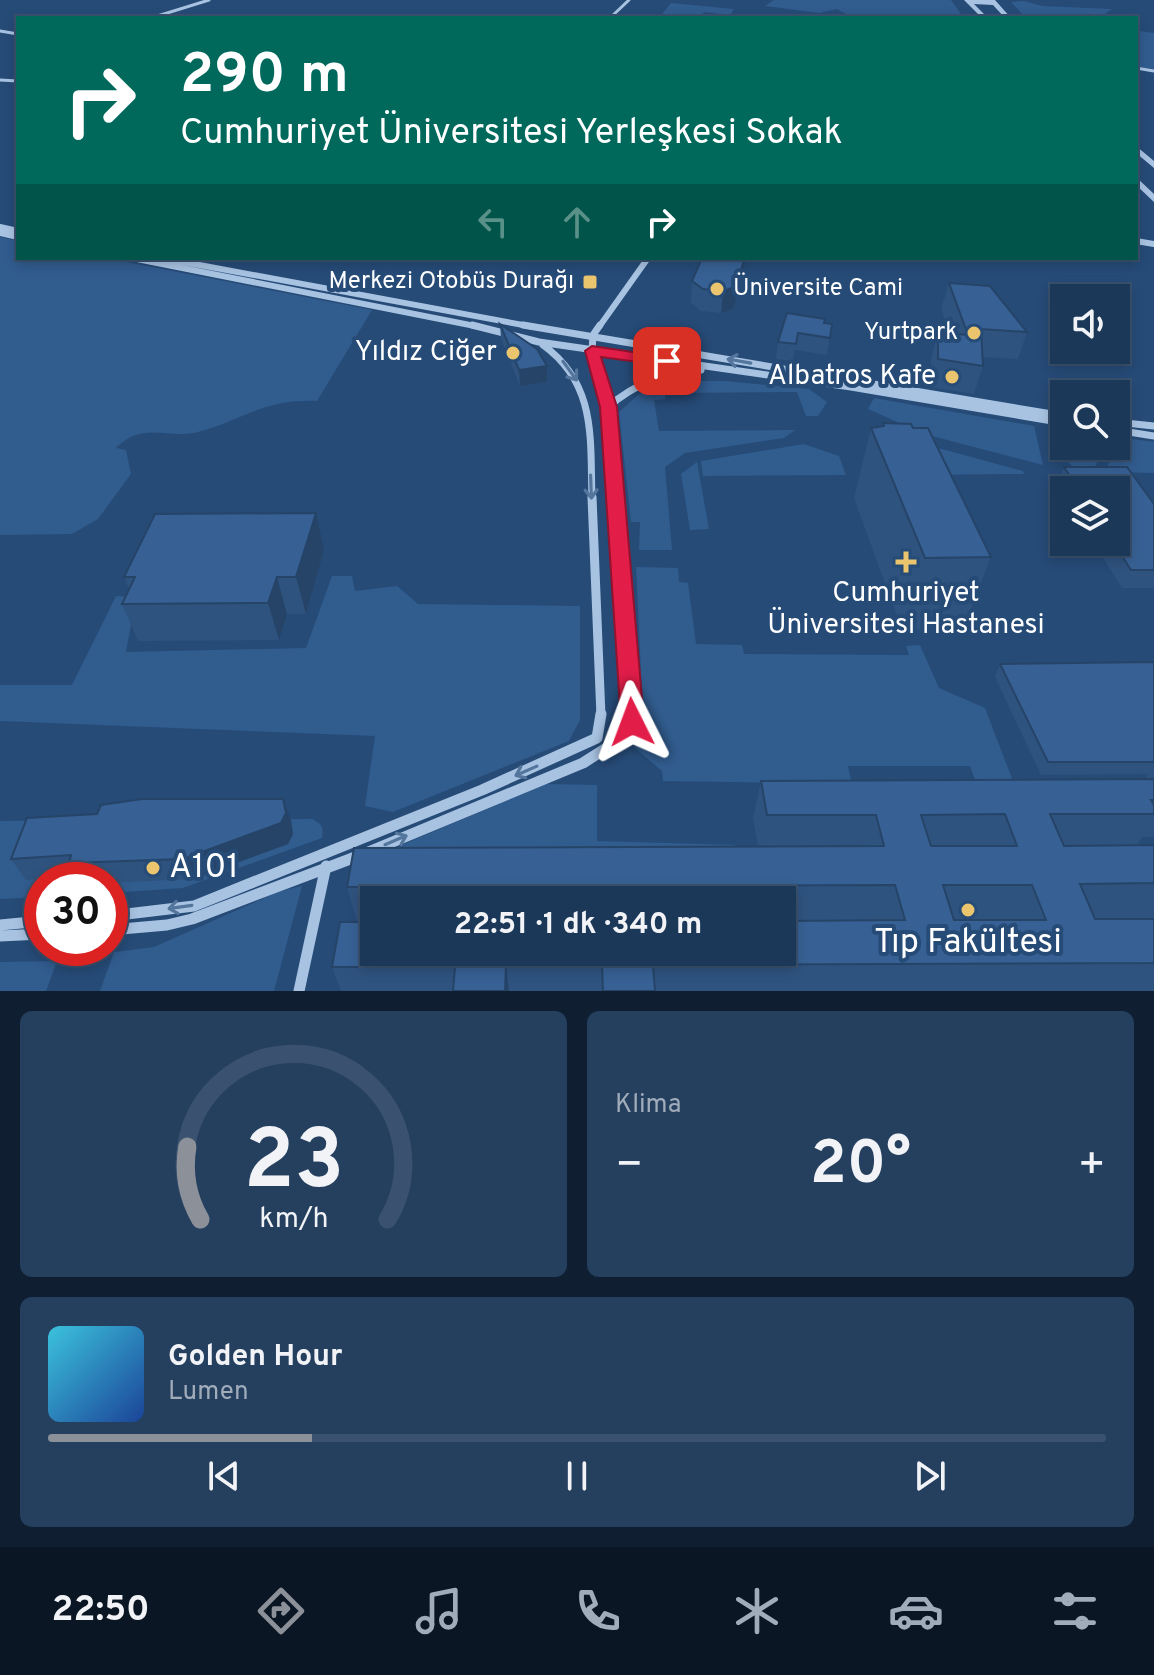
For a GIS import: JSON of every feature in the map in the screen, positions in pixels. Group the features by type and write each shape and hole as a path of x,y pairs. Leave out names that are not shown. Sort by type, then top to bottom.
{"street":[{"path":"157,16 209,0"},
{"path":"612,16 629,0"},
{"path":"968,1 994,2 1006,16"},
{"path":"968,1 983,16"},
{"path":"976,9 1001,10"},
{"path":"1138,150 1154,166"},
{"path":"1138,182 1154,199"},
{"path":"142,260 448,319 539,342 1050,421"},
{"path":"173,260 538,328 1050,414"},
{"path":"128,928 192,919 583,763 624,737 632,722 630,663 608,407 592,351 593,335 647,260"},
{"path":"538,328 539,342"},
{"path":"128,914 194,906 454,802 597,738 601,718 589,422 583,390 556,353 539,342"},
{"path":"608,407 633,385 652,378 715,368"},
{"path":"1130,423 1154,426"},
{"path":"1130,432 1154,436"},
{"path":"299,991 326,866"},
{"path":"0,925 24,923"},
{"path":"0,936 24,935"}],"shaded area":[{"path":"774,0 951,0 963,16 855,16 837,9 819,13 765,6"},
{"path":"1011,2 1112,9 1102,16 1024,16"},
{"path":"671,3 734,9 730,15 704,12 701,16 661,16"},
{"path":"1139,31 1154,33 1154,69 1138,67"},
{"path":"0,237 16,241 16,260 116,260 372,310 317,401 282,403 198,432 136,435 116,448 126,450 131,474 98,519 72,534 0,535"},
{"path":"677,381 725,381 809,389 827,402 818,416 806,416 797,392 665,393 665,399 654,400 659,431 795,430 784,438 685,453 665,467 672,550 639,550 640,522 631,522 619,412 639,394"},
{"path":"874,398 1034,426 1043,465 924,434 868,409"},
{"path":"1130,439 1154,442 1154,473 1109,472 1111,460 1130,460"},
{"path":"920,443 1023,471 1024,474 906,475"},
{"path":"804,444 839,456 846,475 703,476 701,461"},
{"path":"1067,460 1098,460 1092,473"},
{"path":"697,462 709,529 690,530 681,474"},
{"path":"636,567 678,568 679,582 688,583 696,644 742,645 744,654 898,655 909,655 906,646 920,645 939,688 985,708 1013,781 975,780 970,766 848,766 852,784 663,781 662,771 633,746 644,734"},
{"path":"332,576 352,576 355,591 397,586 418,604 580,606 580,720 569,741 393,812 365,806 375,736 0,721 0,685 72,685 116,596 136,597 126,652 306,648"},
{"path":"546,784 597,785 597,841 735,845 740,880 364,861"},
{"path":"312,819 322,826 323,831 322,838 183,888 128,892 128,862 24,862 24,898 0,899 0,821"},
{"path":"302,886 274,991 100,991 109,966 128,966 128,950 154,947 280,891"},
{"path":"0,962 55,966 46,991 0,991"}],"building":[{"path":"701,260 744,260 735,287 723,291 703,289 692,281"},
{"path":"949,283 990,286 1027,332 981,329 983,366 938,359 938,332 968,335"},
{"path":"787,313 825,319 824,323 832,324 830,338 798,333 796,344 778,342"},
{"path":"500,324 537,349 547,366 519,370"},
{"path":"883,423 928,428 991,557 925,558 871,428 884,426"},
{"path":"1064,467 1127,467 1154,504 1154,570 1131,570 1122,556 1130,556 1130,476 1070,476"},
{"path":"316,513 296,577 277,577 268,603 122,604 135,577 124,577 155,514"},
{"path":"1154,662 1154,762 1048,762 1000,664"},
{"path":"1154,779 1154,800 1151,800 1154,814 1050,814 1064,846 1154,845 1154,883 1080,884 1095,919 1154,919 1154,963 796,964 796,921 905,920 895,885 347,887 354,848 884,846 876,815 767,815 761,781","holes":["1005,814 1017,846 931,846 921,815","943,885 1032,885 1046,920 954,920"]},
{"path":"142,799 283,799 286,813 281,823 183,859 69,862 71,855 11,859 27,818 97,814 101,805"},
{"path":"340,922 360,922 360,966 506,966 505,991 453,991 455,967 332,967"},
{"path":"602,966 653,966 655,991 603,991"}],"place":[{"name":"Merkezi Otobüs Durağı","path":"590,282"},
{"name":"Üniversite Cami","path":"717,289"},
{"name":"Yurtpark","path":"974,333"},
{"name":"Yıldız Ciğer","path":"513,353"},
{"name":"Albatros Kafe","path":"952,377"},
{"name":"Cumhuriyet Üniversitesi Hastanesi","path":"906,562"},
{"name":"A101","path":"153,868"},
{"name":"Tıp Fakültesi","path":"968,910"}],"route":[{"path":"632,722 629,648 608,407 600,370 592,351 667,361"}]}
